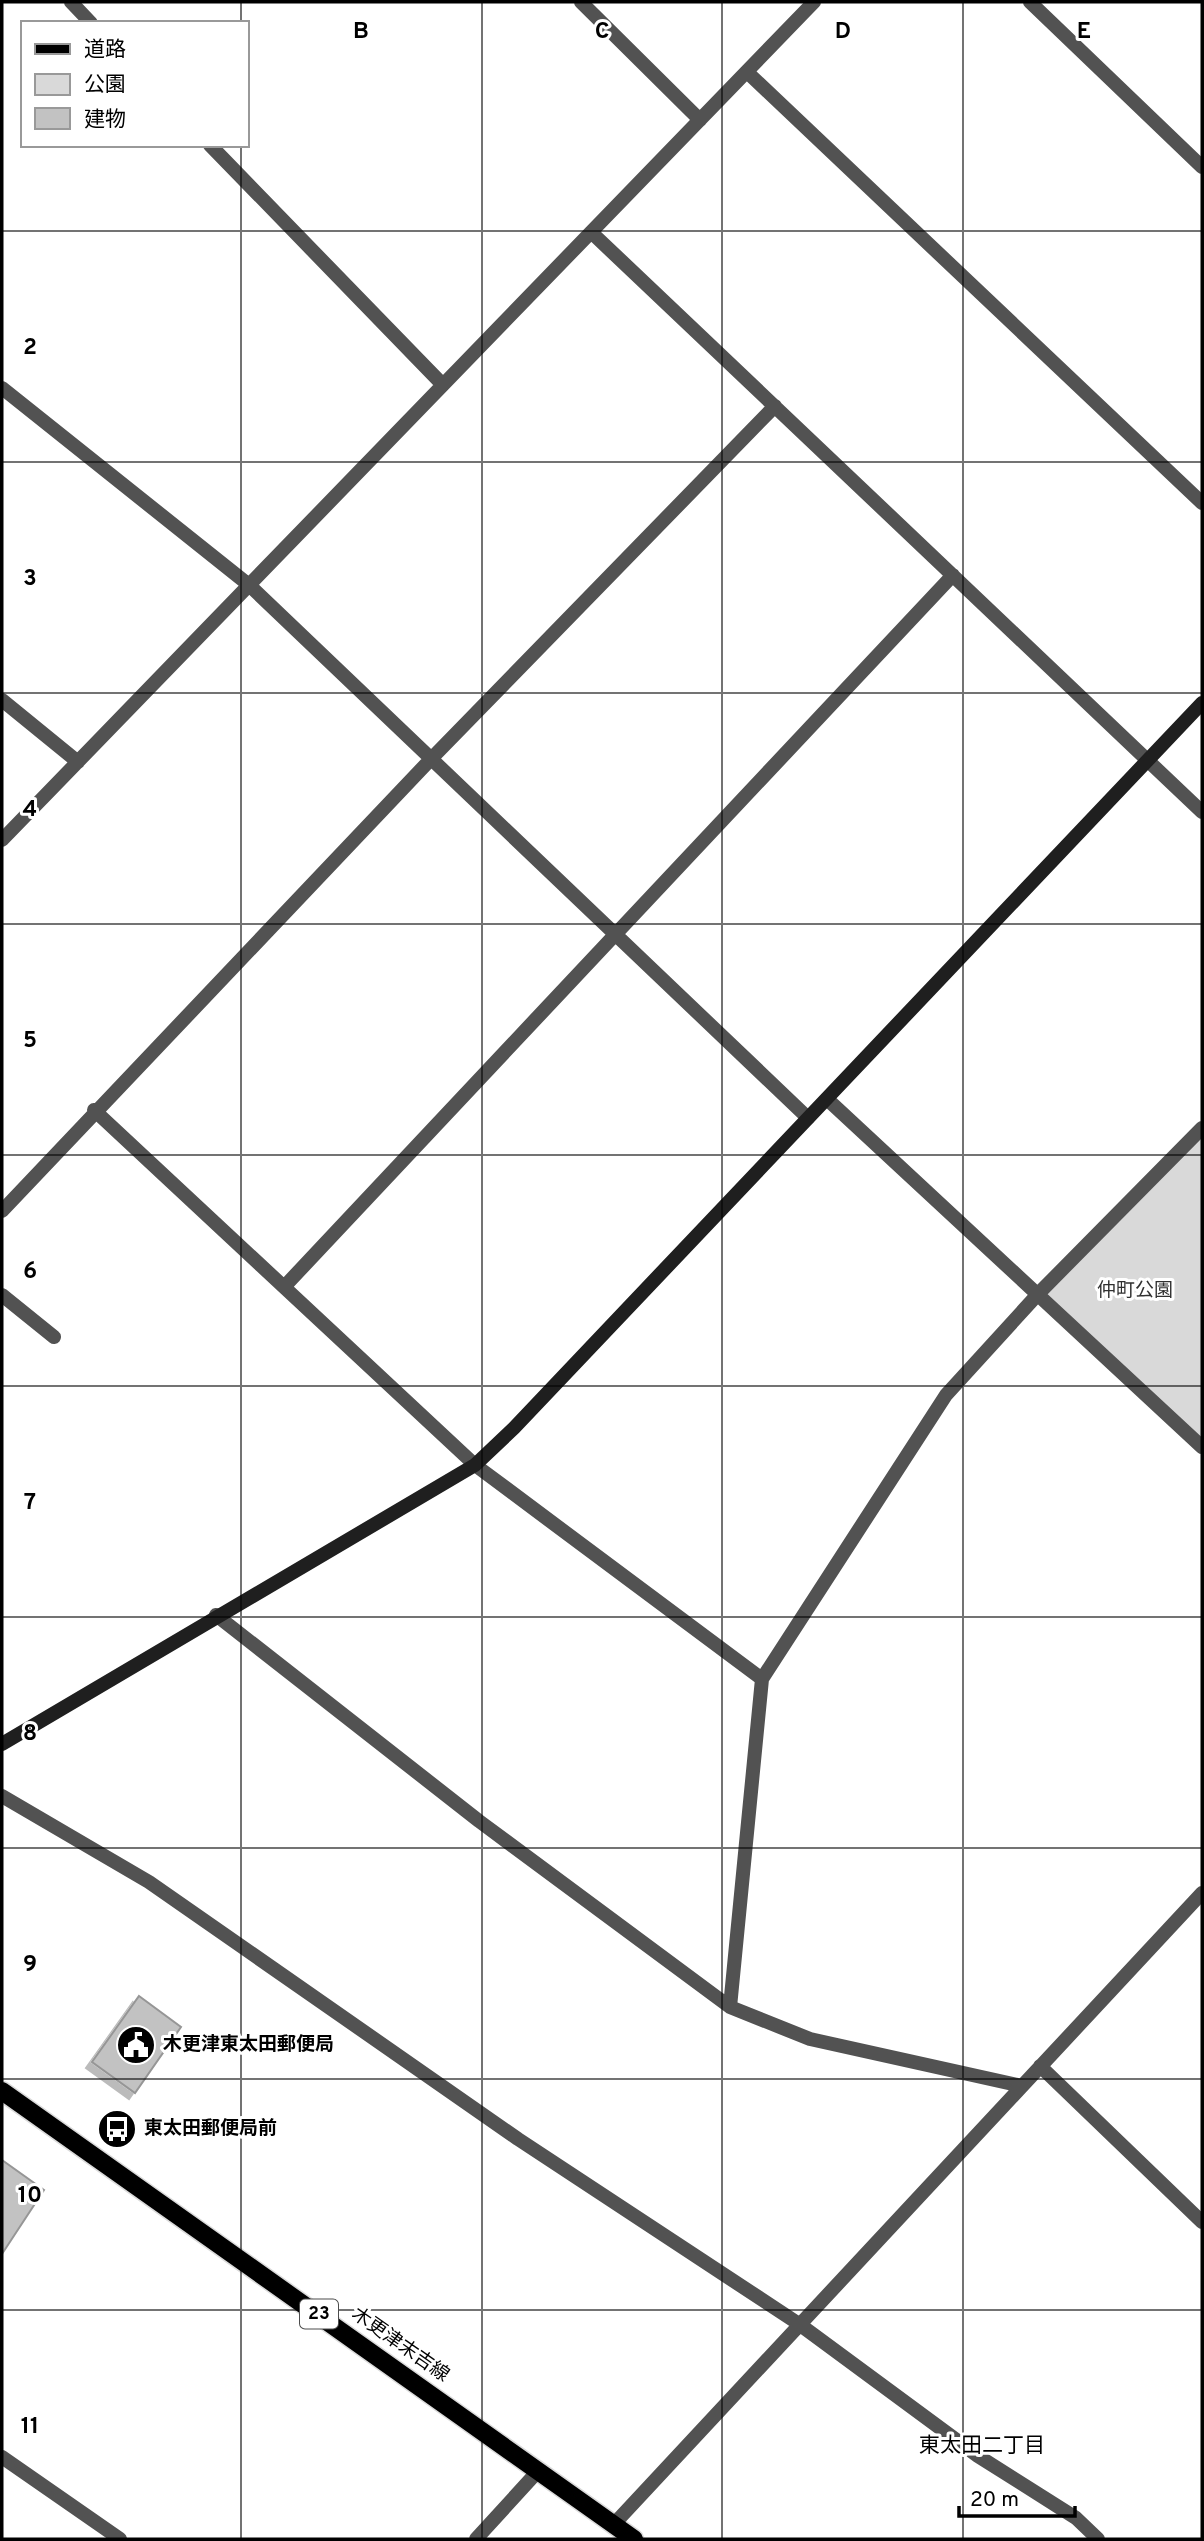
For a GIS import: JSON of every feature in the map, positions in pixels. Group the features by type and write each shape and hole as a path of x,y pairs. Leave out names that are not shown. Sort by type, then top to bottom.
{"main road":[{"name":"木更津末吉線","path":"2,2091 634,2539"}],"street":[{"path":"71,2 89,21"},
{"path":"581,2 700,120"},
{"path":"2,840 814,2"},
{"path":"1030,2 1202,167"},
{"path":"747,72 1202,503"},
{"path":"212,147 443,385"},
{"path":"591,232 1202,811"},
{"path":"2,388 249,585 808,1118"},
{"path":"2,1211 94,1111 431,759 775,406"},
{"path":"284,1287 953,575"},
{"path":"2,700 78,762"},
{"path":"2,1744 216,1615 475,1465 1202,704"},
{"path":"827,1099 1202,1447"},
{"path":"94,1111 475,1465 762,1679"},
{"path":"730,2007 762,1679 946,1395 1039,1293 1202,1128"},
{"path":"2,1295 54,1337"},
{"path":"216,1615 479,1821 730,2007 810,2039 1022,2086"},
{"path":"2,1796 149,1882 518,2139 799,2324 978,2456 1076,2518 1098,2539"},
{"path":"615,2523 1202,1893"},
{"path":"1040,2066 1202,2222"},
{"path":"2,2456 120,2539"},
{"path":"476,2539 539,2470"}],"green space":[{"name":"仲町公園","path":"1202,1128 1202,1447 1039,1293"}],"building":[{"path":"139,1996 181,2027 135,2093 92,2062"},
{"path":"2,2160 44,2190 2,2254"}],"place":[{"name":"木更津東太田郵便局","path":"136,2045"},
{"name":"東太田郵便局前","path":"117,2129"}],"district":[{"name":"東太田二丁目","path":"982,2446"}]}
